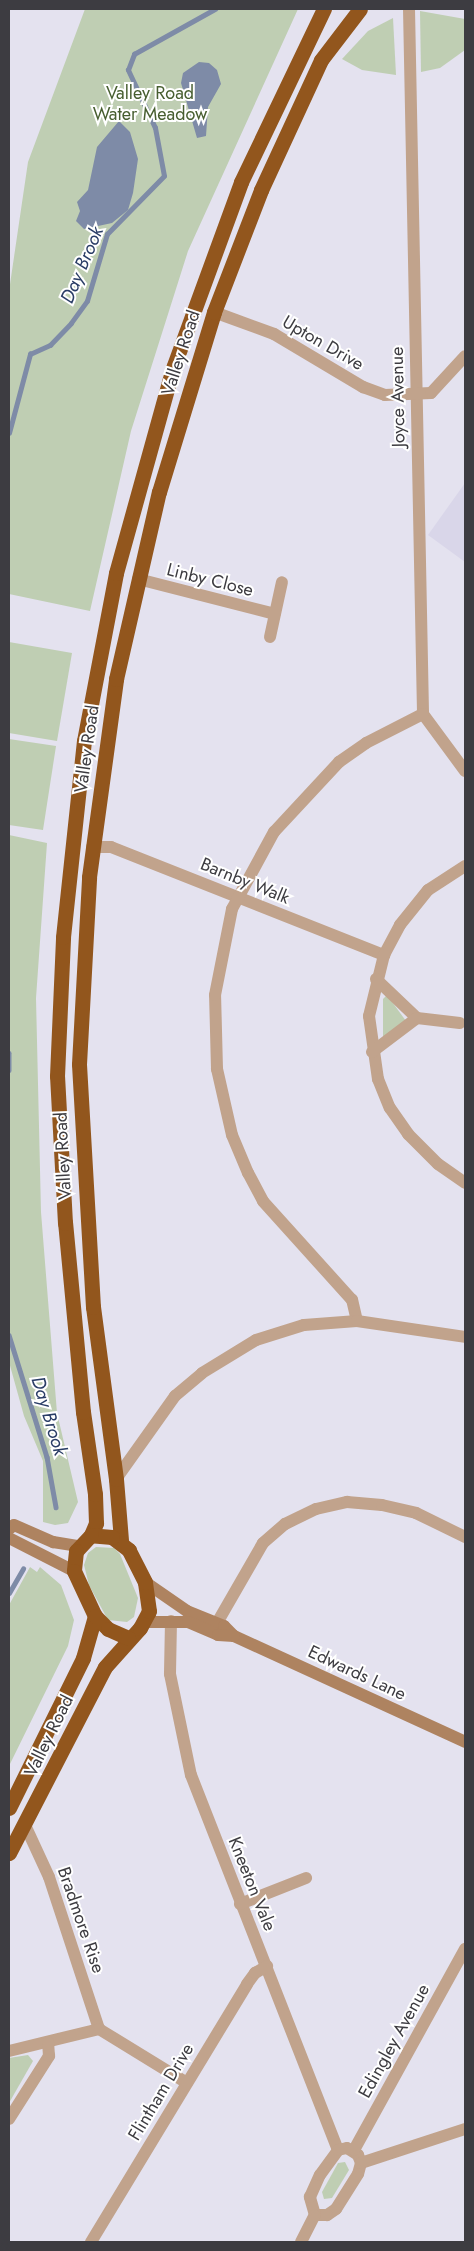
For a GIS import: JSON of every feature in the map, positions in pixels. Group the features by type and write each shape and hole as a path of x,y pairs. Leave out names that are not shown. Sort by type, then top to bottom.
{"highway":[{"name":"Valley Road","path":"91,1535 96,1523 95,1494 66,1242 57,1076 69,860 92,692 116,573 153,434 195,305 264,129 324,9"},
{"name":"Valley Road","path":"120,1540 116,1479 93,1308 80,1127 81,993 92,847 116,679 138,579 176,429 214,312 261,190 321,60 360,9"},
{"path":"195,305 214,312"},
{"path":"116,573 138,579"},
{"path":"128,1638 108,1629 95,1616 74,1571 79,1546 91,1535 120,1540 145,1582 149,1610 145,1622"},
{"name":"Valley Road","path":"9,1808 84,1658 95,1616"},
{"name":"Valley Road","path":"9,1853 94,1687 128,1638 145,1622"}],"street":[{"name":"Joyce Avenue","path":"409,9 415,395 423,714"},
{"name":"Upton Drive","path":"214,312 274,334 363,387 385,395 415,395"},
{"path":"415,395 431,393 465,356"},
{"name":"Linby Close","path":"138,579 275,614"},
{"path":"270,637 282,582"},
{"path":"357,1321 352,1300 263,1200 232,1135 217,1069 215,995 228,926 238,898 274,832 310,791 366,742 423,714 465,772"},
{"name":"Barnby Walk","path":"92,847 111,847 384,955"},
{"path":"465,866 428,890 400,925 384,955 376,979 368,1016 372,1052 390,1108 408,1134 438,1164 465,1183"},
{"path":"376,979 417,1018 460,1023"},
{"path":"372,1052 417,1018"},
{"path":"116,1479 175,1396 231,1352 304,1325 357,1321 465,1337"},
{"path":"218,1623 263,1543 285,1524 316,1509 347,1502 382,1505 416,1513 465,1537"},
{"path":"9,1529 14,1525 52,1542 79,1546"},
{"path":"9,1538 74,1571"},
{"name":"Edwards Lane","path":"145,1582 187,1611 218,1623 234,1636"},
{"name":"Edwards Lane","path":"145,1622 171,1622 234,1636 465,1742"},
{"name":"Kneeton Vale","path":"171,1622 170,1674 191,1775 338,2150"},
{"name":"Bradmore Rise","path":"25,1825 49,1878 99,2028"},
{"path":"240,1904 306,1878"},
{"name":"Edingley Avenue","path":"354,2150 465,1949"},
{"name":"Flintham Drive","path":"91,2242 247,1984 255,1973 267,1966"},
{"path":"9,2051 99,2028 187,2083"},
{"path":"9,2119 49,2056 48,2042"},
{"path":"315,2215 327,2216 336,2209 361,2163 465,2129"},
{"path":"301,2242 315,2215 310,2197 338,2150 354,2150 361,2163"}],"shaded area":[{"path":"465,483 465,562 428,535"}],"green space":[{"name":"Valley Road Water Meadow","path":"85,9 298,9 188,251 131,431 90,611 9,594 9,291 28,162"},
{"path":"420,11 465,19 465,50 440,68 421,72"},
{"path":"393,18 396,75 362,70 342,59 368,31"},
{"path":"9,642 72,653 57,741 9,733"},
{"path":"9,739 56,746 43,830 9,825"},
{"path":"9,835 47,843 36,998 41,1212 57,1413 78,1502 68,1523 55,1525 43,1522 43,1461 24,1416 9,1362"},
{"path":"387,995 406,1021 383,1038 383,999"},
{"path":"96,1547 114,1548 120,1554 138,1598 134,1617 127,1622 108,1620 89,1585 84,1565 88,1553"},
{"path":"30,1567 37,1572 40,1567 61,1585 74,1620 68,1646 9,1766 9,1605"},
{"path":"28,2055 33,2061 9,2103 9,2058"},
{"path":"345,2162 349,2170 332,2198 324,2199 322,2192 338,2163"}],"water":[{"path":"199,62 209,63 217,70 221,84 208,107 206,136 197,138 181,83 183,73"},
{"path":"119,121 130,132 138,159 133,193 128,210 112,223 84,229 76,221 80,211 77,202 88,190 97,147"}],"waterway":[{"name":"Day Brook","path":"9,433 30,354 50,345 71,323 87,301 107,234 164,176 155,128 128,70 134,54 215,9"},
{"name":"Day Brook","path":"9,1053 9,1070"},
{"name":"Day Brook","path":"9,1335 47,1457 56,1507"},
{"name":"Day Brook","path":"9,1593 23,1569"}]}
